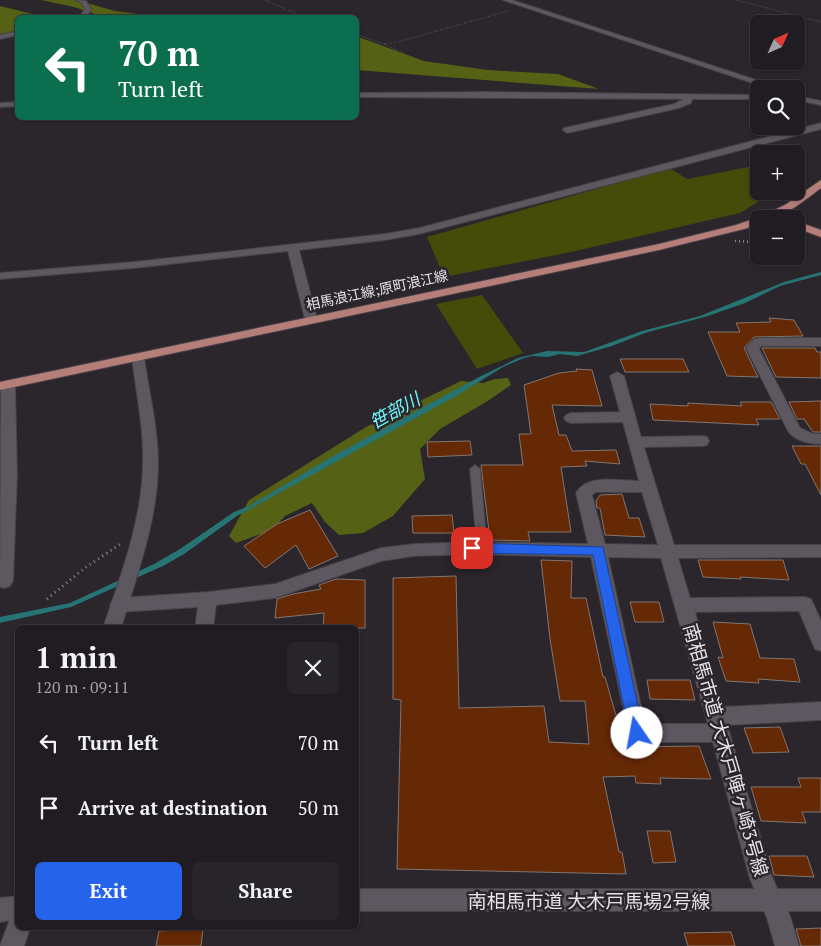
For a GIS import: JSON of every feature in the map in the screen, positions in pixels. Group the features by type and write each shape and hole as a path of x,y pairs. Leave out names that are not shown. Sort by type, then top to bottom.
{"main road":[{"path":"786,210 821,183"},
{"name":"相馬浪江線;原町浪江線","path":"4,385 659,247 750,223"},
{"path":"805,228 821,234"}],"street":[{"path":"80,0 84,2 88,9 84,15"},
{"path":"506,0 752,80"},
{"path":"0,37 15,34"},
{"path":"359,95 750,97"},
{"path":"567,130 676,106 688,101 687,95"},
{"path":"805,100 821,103"},
{"path":"0,104 15,104"},
{"path":"0,276 134,265 385,237 419,231 821,126"},
{"path":"292,248 311,319"},
{"path":"821,342 758,342 752,348 795,431 811,439 821,439"},
{"path":"113,625 146,512 151,462 150,439 138,357"},
{"name":"南相馬市道 大木戸陣ヶ崎3号線","path":"617,376 761,879 778,916 787,946"},
{"path":"4,385 9,474 4,581"},
{"path":"570,418 628,417"},
{"path":"636,442 702,442"},
{"path":"648,487 593,486 584,493 637,733 821,711"},
{"path":"121,598 208,599 275,591 381,555 414,550 482,548 668,552 821,551"},
{"path":"204,625 208,599"},
{"path":"684,605 805,604 821,643"},
{"name":"南相馬市道 大木戸馬場2号線","path":"359,900 821,900"},
{"path":"0,910 15,908"},
{"path":"12,946 17,930"}],"lane":[{"path":"475,469 482,548"}],"path":[{"path":"265,0 299,15"},
{"path":"736,0 821,22"},
{"path":"383,44 398,42 525,6"},
{"path":"359,35 404,53"},
{"path":"47,599 86,567 140,536"}],"green space":[{"path":"41,0 76,0 115,11 145,15 98,15 74,7"},
{"path":"0,6 37,15 15,15 15,32 0,34"},
{"path":"359,37 424,61 488,70 558,74 599,89 359,70"},
{"path":"750,167 750,200 761,200 740,213 571,252 444,277 427,237 670,168 687,179"},
{"path":"482,295 523,353 477,369 436,304"},
{"path":"508,378 511,385 440,429 420,449 425,479 393,516 363,533 339,535 325,522 312,503 285,516 272,530 236,543 229,536 249,500 366,427 461,381 483,383 495,379"}],"water":[{"path":"821,272 821,275 780,286 745,303 708,316 645,333 612,346 577,356 559,354 548,357 532,356 524,358 503,367 456,396 237,516 184,554 163,566 71,607 0,623 0,617 70,603 154,564 180,549 234,512 249,506 335,455 518,358 547,351 584,352 642,331 700,316 784,282"}],"building":[{"path":"769,318 794,320 803,336 754,337 744,348 758,377 727,376 708,332 740,332 736,323 771,322"},
{"path":"762,348 815,348 817,352 821,352 821,378 776,377"},
{"path":"620,359 683,359 689,372 625,372"},
{"path":"576,369 592,370 602,406 552,405 559,435 566,435 572,451 616,450 620,464 585,461 587,466 561,467 571,532 528,532 530,541 490,540 481,465 523,465 519,434 531,434 524,385 559,373 577,371"},
{"path":"821,401 821,432 813,432 804,419 797,419 789,402"},
{"path":"740,402 771,402 780,419 756,419 759,425 653,420 650,404 688,406 688,403 742,406"},
{"path":"470,441 472,455 428,457 427,442"},
{"path":"792,446 821,446 821,495 805,464 801,464"},
{"path":"622,494 629,518 639,518 645,537 605,535 600,508 597,508 596,501 600,495"},
{"path":"310,510 338,556 309,569 296,545 265,568 244,546 277,524"},
{"path":"452,515 454,533 413,533 412,516"},
{"path":"541,560 572,561 571,598 586,598 603,677 605,677 625,747 699,746 711,779 660,778 661,784 636,783 635,776 603,777 619,852 622,852 626,874 397,869 401,700 393,699 393,578 456,576 459,708 544,706 549,742 589,744 585,701 560,701 550,639"},
{"path":"698,560 783,560 789,580 703,577"},
{"path":"336,579 365,580 365,628 359,628 359,625 323,625 324,613 275,618 277,599 321,589 319,585"},
{"path":"630,602 659,602 664,622 635,622"},
{"path":"713,622 750,624 760,658 794,659 800,682 758,679 759,683 726,681 718,657 723,658"},
{"path":"647,680 690,680 695,700 650,699"},
{"path":"780,727 789,752 753,753 744,728"},
{"path":"798,778 821,778 821,812 802,812 806,823 761,821 751,787 801,787"},
{"path":"647,831 670,831 676,862 653,863"},
{"path":"769,856 807,856 814,877 774,875"},
{"path":"821,928 821,946 801,946 796,929"},
{"path":"203,930 201,946 156,946 159,931"},
{"path":"731,932 735,946 688,946 684,933"}],"route":[{"path":"472,548 598,551 637,733"}],"water label":[{"name":"笹部川","path":"395,411"}]}
